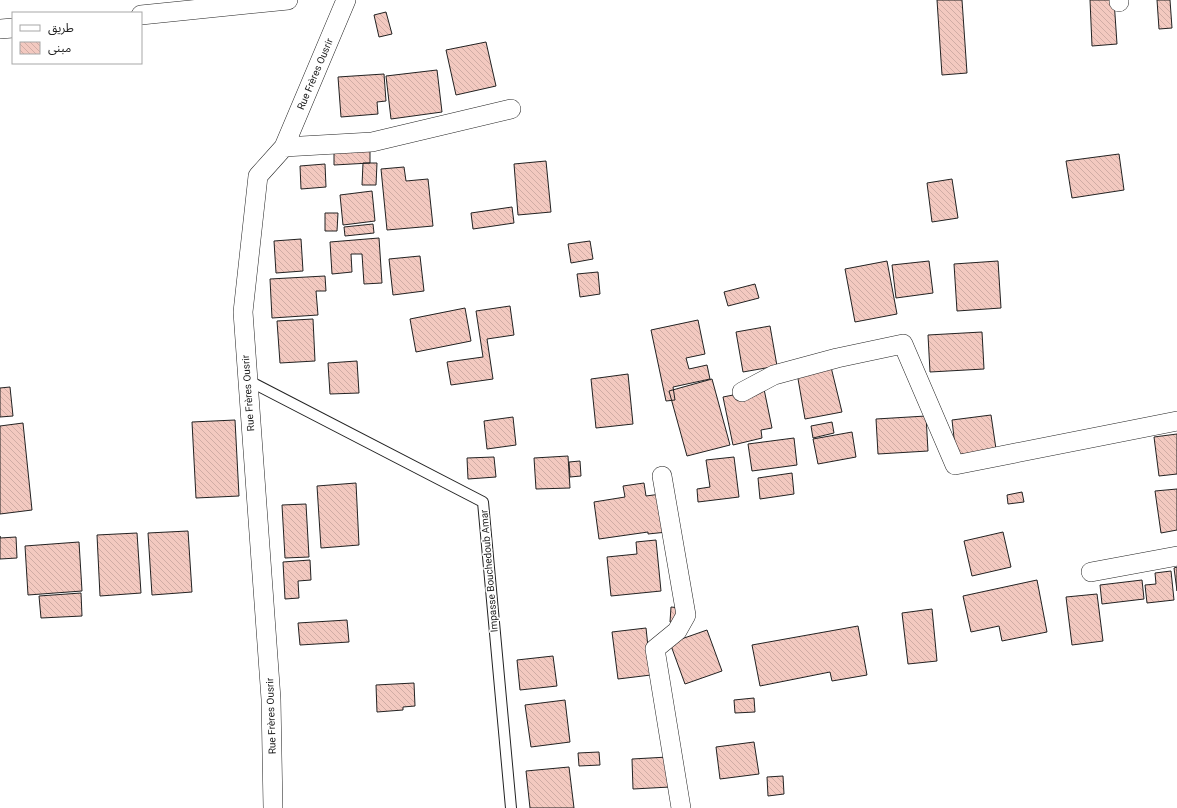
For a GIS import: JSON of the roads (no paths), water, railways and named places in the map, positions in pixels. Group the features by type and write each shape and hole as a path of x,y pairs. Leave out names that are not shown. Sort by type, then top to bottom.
{"street":[{"path":"142,15 288,0"},
{"name":"Rue Frères Ousrir","path":"272,808 271,699 243,312 258,176 284,147 346,0"},
{"path":"0,29 12,28"},
{"path":"284,147 372,142 511,109"},
{"path":"742,392 774,375 837,358 903,344 955,465 1177,420"},
{"path":"662,476 686,615 677,631 655,649 681,808"},
{"path":"1091,572 1177,556"}],"lane":[{"name":"Impasse Bouchedoub Amar","path":"248,380 483,502 511,808"}]}
